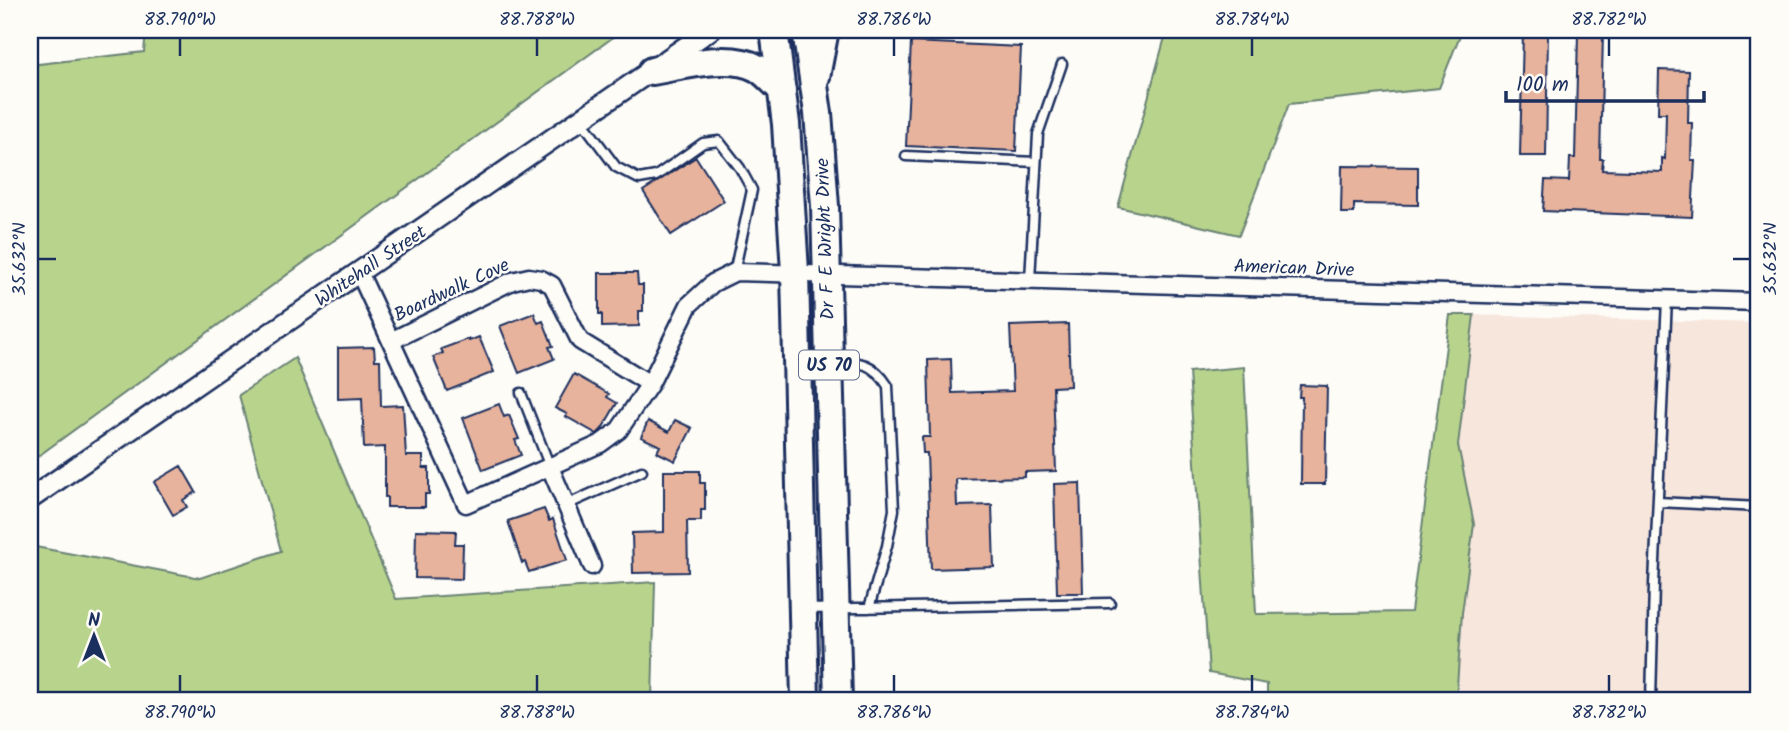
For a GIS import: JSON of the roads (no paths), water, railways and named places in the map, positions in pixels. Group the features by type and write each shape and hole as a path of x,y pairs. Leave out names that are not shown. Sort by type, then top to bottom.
{"highway":[{"name":"US 70","path":"774,30 786,124 795,272 805,701"},
{"name":"Dr F E Wright Drive","path":"806,30 815,88 825,206 838,701"},
{"path":"652,71 708,62 734,62 760,69 782,90"}],"main road":[{"path":"815,88 825,30"}],"street":[{"name":"Whitehall Street","path":"30,499 652,71 702,33"},
{"name":"Boardwalk Cove","path":"359,272 466,504 600,444 619,430 650,384 689,305 713,283 734,273"},
{"path":"734,273 827,274"},
{"name":"American Drive","path":"827,274 1759,302"},
{"name":"Boardwalk Cove","path":"391,341 512,281 541,279 552,285 580,341 650,384"},
{"path":"550,467 592,566"}],"lane":[{"path":"1030,280 1038,134 1062,64"},
{"path":"581,120 616,167 639,180 656,176 703,143 719,141 740,168 752,190 734,273"},
{"path":"906,156 1036,162"},
{"path":"1651,701 1667,299"},
{"path":"829,362 859,362 878,371 888,386 894,510 887,546 869,608"},
{"path":"521,393 550,467"},
{"path":"566,505 642,471"},
{"path":"1658,502 1759,507"},
{"path":"803,609 1110,603"}]}
